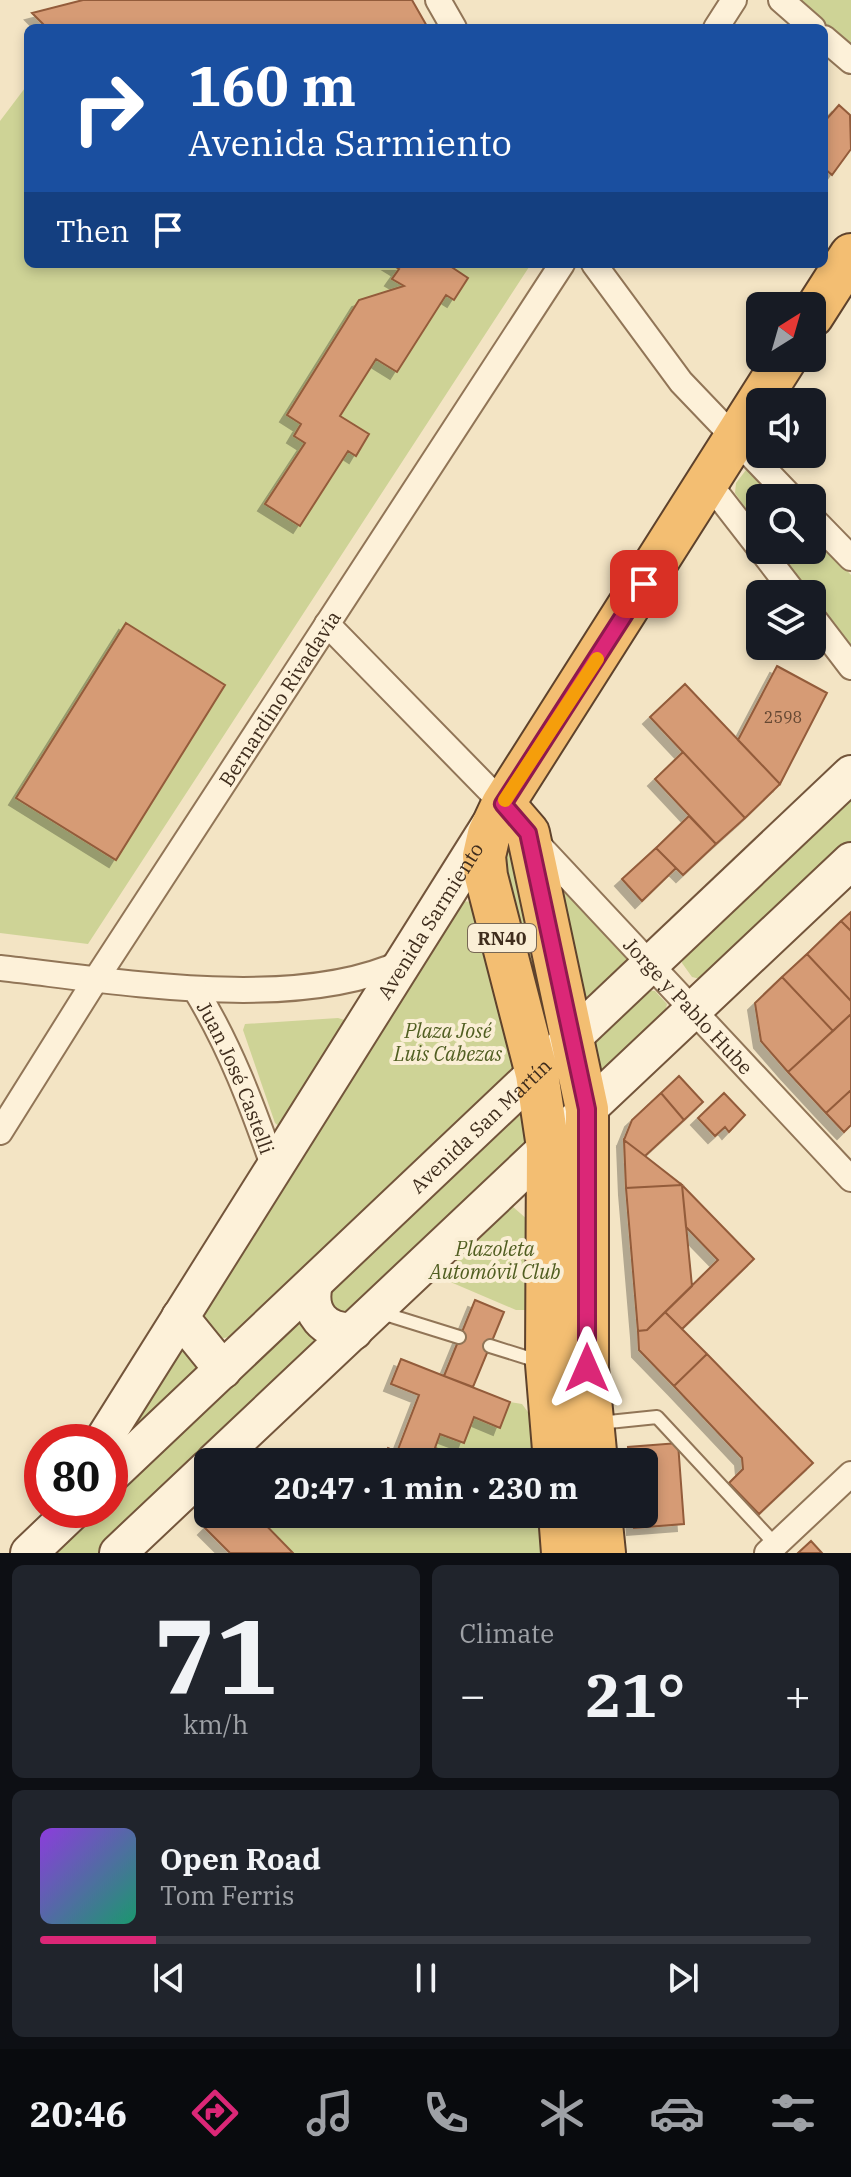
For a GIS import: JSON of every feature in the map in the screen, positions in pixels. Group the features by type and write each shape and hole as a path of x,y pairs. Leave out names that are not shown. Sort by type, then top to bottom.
{"highway":[{"path":"826,294 851,255"},
{"name":"Avenida Sarmiento","path":"515,818 708,482 777,372"},
{"name":"RN40","path":"557,1448 567,1366 587,1109 574,1037 515,818 487,845 486,876 537,1074 548,1147 567,1366 594,1443"},
{"path":"561,1528 563,1553"},
{"path":"601,1528 604,1553"}],"main road":[{"name":"Avenida San Martín","path":"128,1459 851,774"},
{"name":"Avenida Sarmiento","path":"113,1424 403,962 515,818"},
{"path":"229,1448 851,861"},
{"path":"314,1284 311,1298 320,1321 339,1332 364,1321"},
{"path":"180,1317 223,1370"},
{"path":"118,1553 194,1481"},
{"path":"33,1549 47,1528"},
{"path":"33,1549 55,1528"}],"street":[{"path":"438,0 452,24"},
{"path":"719,24 734,0"},
{"path":"781,0 808,24"},
{"path":"828,41 851,61"},
{"name":"Bernardino Rivadavia","path":"0,1132 96,979 559,268"},
{"path":"597,268 681,382 778,484"},
{"path":"708,482 746,532"},
{"path":"826,532 851,558"},
{"path":"771,564 784,580"},
{"name":"Jorge y Pablo Hube","path":"327,624 515,818 851,1179"},
{"path":"826,634 851,667"},
{"name":"Juan José Castelli","path":"0,968 195,989 258,989 343,982 380,973 403,962"},
{"name":"Juan José Castelli","path":"195,989 219,1027 246,1086 274,1168"},
{"path":"772,1549 851,1474"}],"lane":[{"path":"364,1321 459,1337"},
{"path":"490,1346 567,1366"},
{"path":"594,1443 657,1417 772,1549"}],"green space":[{"path":"800,0 851,0 851,48 828,24"},
{"path":"24,89 24,268 528,268 88,944 0,933 0,121"},
{"path":"746,470 752,470 766,484 746,484 746,509 735,493 736,483"},
{"path":"826,547 851,575 851,645 826,613 826,580 800,580 788,564 826,564"},
{"path":"851,788 851,847 700,979 692,977 682,963 683,956"},
{"path":"512,846 553,1034 548,1032 501,854"},
{"path":"553,886 561,886 628,959 629,967 586,1002"},
{"name":"Plaza José Luis Cabezas","path":"461,901 473,902 525,1059 239,1335 219,1339 203,1327 202,1302"},
{"path":"646,990 655,991 667,1004 665,1012 607,1072 603,1070 598,1063 595,1040"},
{"path":"338,1018 348,1021 280,1127 275,1123 243,1030 245,1024"},
{"path":"520,1101 536,1135 343,1317 327,1303 328,1284"},
{"name":"Plazoleta Automóvil Club","path":"503,1205 512,1206 528,1220 527,1310 516,1310 434,1275"},
{"path":"301,1310 326,1338 212,1448 194,1448 194,1465 103,1553 45,1553 71,1528 128,1528 128,1474"},
{"path":"179,1343 198,1362 197,1372 128,1438 128,1426"},
{"path":"510,1402 522,1404 536,1423 539,1448 435,1448 440,1434 474,1417 500,1427"},
{"path":"269,1528 546,1528 548,1553 293,1553"}],"building":[{"path":"83,0 412,0 426,24 43,24 32,13"},
{"path":"839,105 850,115 851,149 832,175 828,172 828,117"},
{"path":"453,268 468,278 454,300 446,295 397,372 376,359 340,416 369,434 356,456 348,451 300,526 265,504 305,443 294,436 301,424 287,415 359,300 404,286 392,279 399,269"},
{"path":"126,623 225,685 116,860 16,798"},
{"path":"777,666 827,693 780,784 738,740"},
{"path":"685,684 780,784 745,818 650,717"},
{"path":"683,752 745,818 716,844 655,779"},
{"path":"689,816 716,844 683,875 656,848"},
{"path":"656,848 676,868 642,901 622,879"},
{"path":"851,912 851,931 841,921"},
{"path":"841,921 851,931 851,1001 807,954"},
{"path":"807,954 851,1001 851,1014 833,1031 782,977"},
{"path":"782,977 833,1031 788,1072 761,1041 755,1003"},
{"path":"851,1014 851,1090 826,1113 788,1072"},
{"path":"679,1076 703,1102 684,1120 661,1093"},
{"path":"851,1090 851,1125 844,1132 826,1113"},
{"path":"661,1093 684,1120 645,1156 624,1140 632,1120"},
{"path":"724,1093 745,1115 729,1132 725,1127 715,1136 698,1118"},
{"path":"624,1140 645,1156 682,1185 626,1188"},
{"path":"682,1185 692,1286 647,1330 638,1331 626,1188"},
{"path":"682,1185 754,1259 682,1329 665,1312 718,1260 686,1227"},
{"path":"475,1300 504,1312 473,1387 444,1376"},
{"path":"665,1312 707,1354 674,1386 639,1350 638,1331 647,1330"},
{"path":"707,1354 813,1463 759,1514 729,1483 743,1469 742,1458 674,1386"},
{"path":"401,1359 510,1402 500,1428 474,1417 464,1443 440,1434 435,1448 399,1448 419,1395 391,1384"},
{"path":"678,1443 684,1524 658,1526 658,1448 628,1447"},
{"path":"205,1528 269,1528 293,1553 230,1553"},
{"path":"811,1541 822,1553 798,1553"}],"slow traffic":[{"path":"505,800 597,659"}],"route":[{"path":"587,1368 587,1109 528,833 503,804 644,584"}]}
